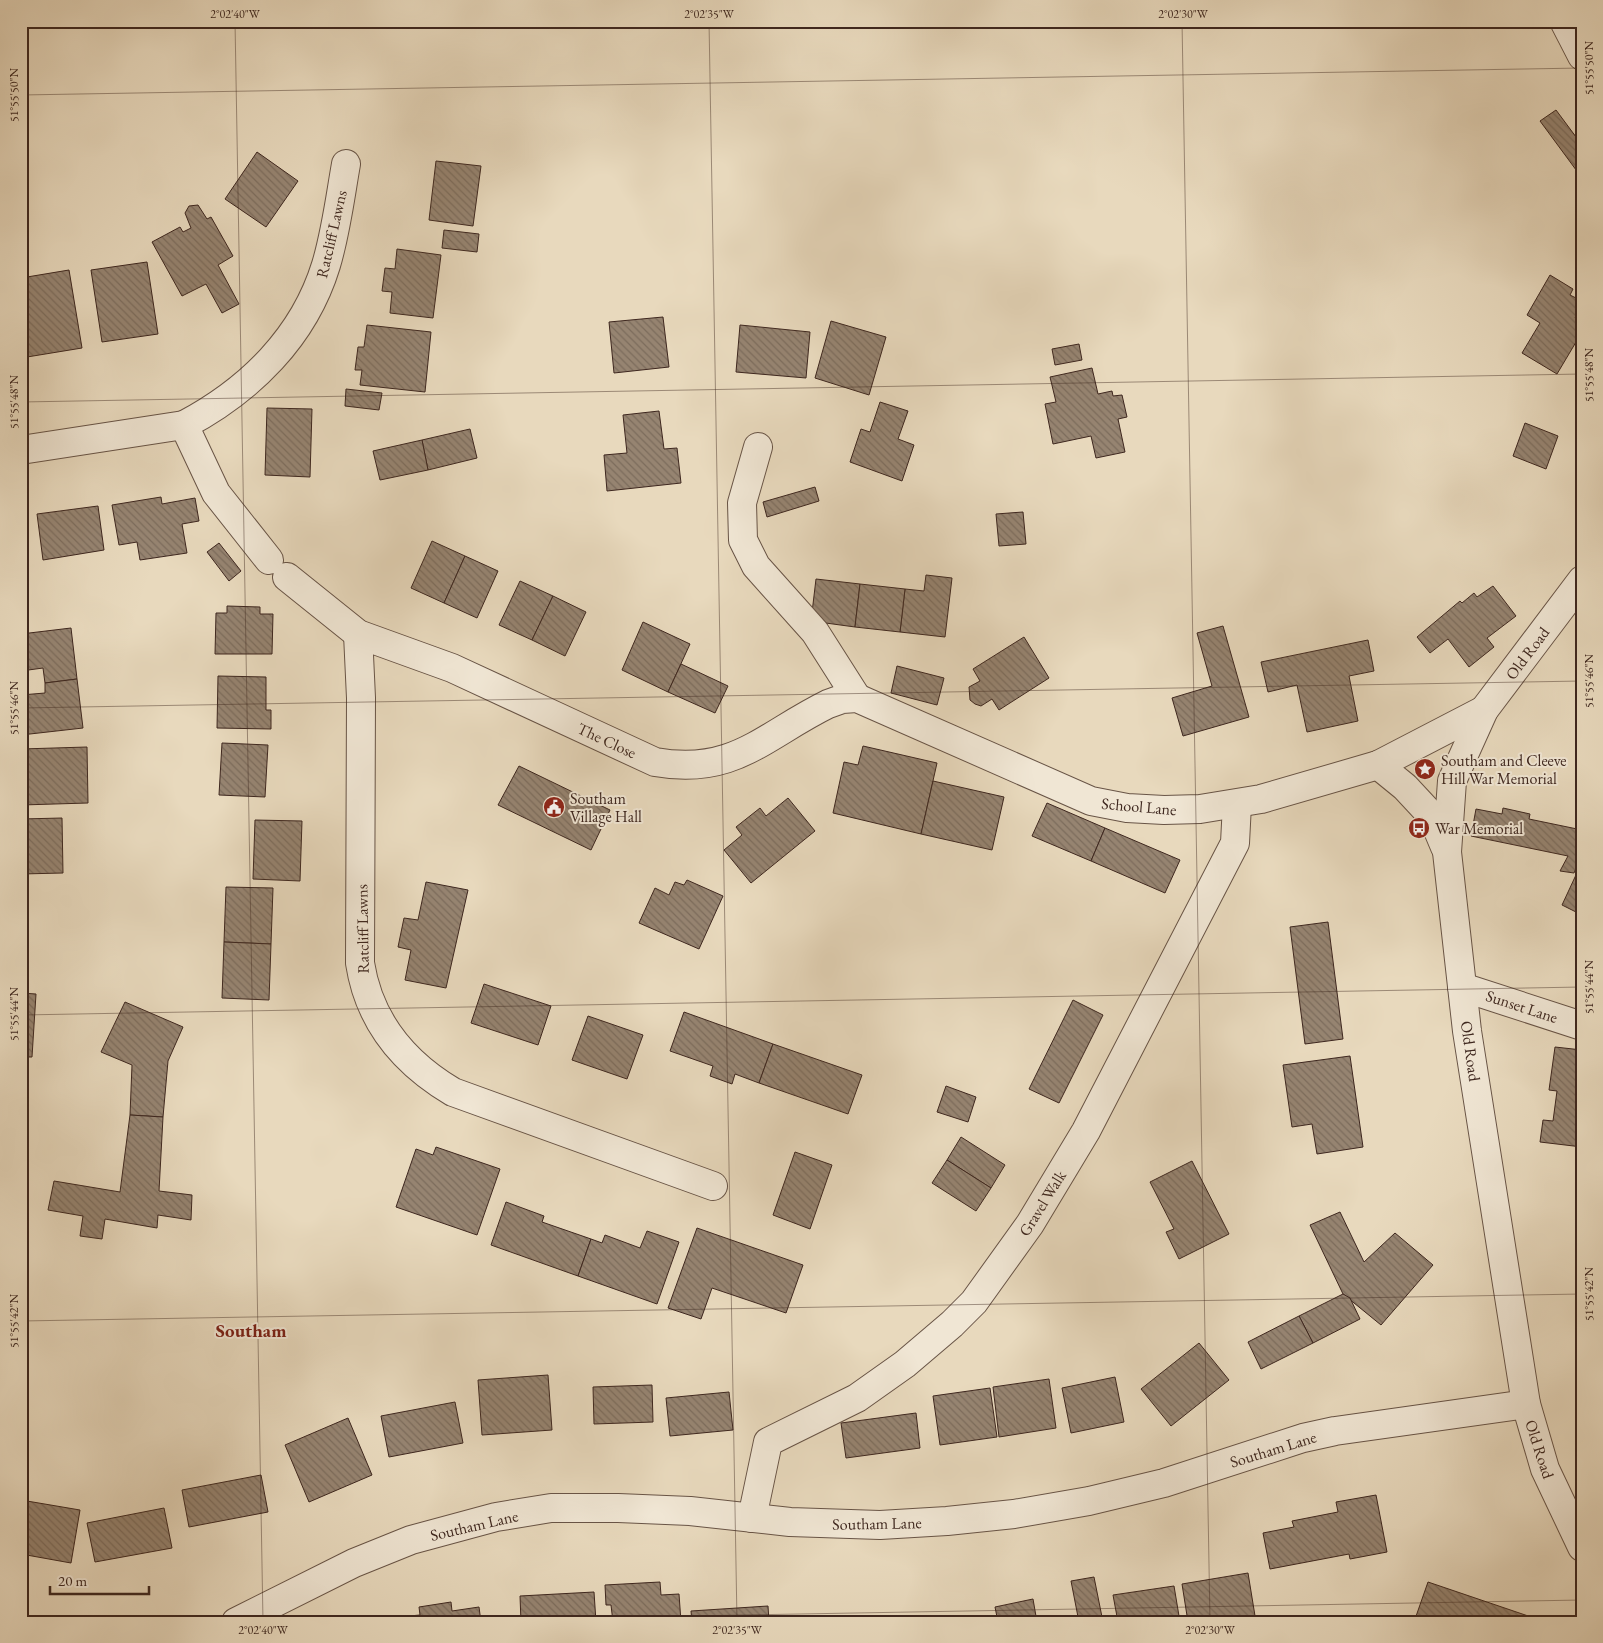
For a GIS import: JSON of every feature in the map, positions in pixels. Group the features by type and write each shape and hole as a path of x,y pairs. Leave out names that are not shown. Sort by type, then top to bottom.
{"street":[{"path":"1564,21 1582,56"},
{"name":"Ratcliff Lawns","path":"21,450 184,425 213,410 239,391 284,346 302,320 315,293 326,266 346,164"},
{"path":"184,425 216,493 278,568 358,634"},
{"path":"758,447 742,503 742,540 756,566 816,632 857,698"},
{"name":"Old Road","path":"1582,580 1484,710 1452,781 1447,852 1468,1040 1526,1404 1545,1469 1582,1547"},
{"name":"Ratcliff Lawns","path":"358,634 361,698 360,963 368,998 380,1023 396,1047 413,1064 432,1080 453,1092 713,1186"},
{"name":"The Close","path":"358,634 452,668 655,762 672,765 707,765 728,760 828,704 842,699 857,698"},
{"name":"School Lane","path":"857,698 1090,801 1127,808 1164,810 1200,809 1237,804 1378,765 1484,710"},
{"path":"1378,765 1405,787 1432,816 1447,852"},
{"name":"Gravel Walk","path":"752,1518 768,1442 857,1398 905,1364 946,1330 974,1302 1030,1224 1086,1130 1235,843 1237,804"},
{"name":"Sunset Lane","path":"1462,987 1582,1026"},
{"name":"Southam Lane","path":"236,1622 370,1556 411,1540 496,1517 551,1508 618,1508 690,1512 790,1522 880,1525 1014,1514 1090,1501 1164,1483 1319,1434 1526,1404"}],"building":[{"path":"1556,110 1582,145 1582,178 1540,121"},
{"path":"257,152 298,181 266,227 225,199"},
{"path":"436,161 481,166 473,226 429,220"},
{"path":"198,205 207,219 211,217 233,256 218,265 239,304 222,313 206,284 182,296 152,242 180,227 183,232 191,228 185,213 189,206"},
{"path":"444,230 479,234 477,252 442,248"},
{"path":"397,249 441,255 433,318 390,313 392,292 382,291 385,268 395,269"},
{"path":"147,262 158,334 102,342 91,270"},
{"path":"69,270 82,348 27,357 21,323 21,278"},
{"path":"1550,275 1573,289 1570,295 1582,301 1582,306 1575,318 1582,322 1582,332 1557,374 1522,353 1540,323 1527,315"},
{"path":"663,317 669,367 614,373 609,322"},
{"path":"831,321 886,337 869,395 815,378"},
{"path":"367,325 431,332 425,392 360,385 362,370 355,370 358,347 364,347"},
{"path":"740,325 810,332 806,378 736,372"},
{"path":"1079,344 1082,360 1055,365 1052,349"},
{"path":"1092,368 1098,394 1112,391 1113,396 1122,395 1127,417 1118,419 1125,452 1096,458 1091,436 1053,444 1045,404 1056,402 1050,377"},
{"path":"346,389 382,393 379,410 345,406"},
{"path":"880,402 908,411 898,439 914,445 902,481 850,462 861,429 870,432"},
{"path":"267,408 312,409 310,477 265,475"},
{"path":"659,411 664,449 677,448 681,483 607,491 604,455 627,453 623,415"},
{"path":"1525,423 1558,436 1546,469 1513,456"},
{"path":"470,429 477,458 428,470 422,440"},
{"path":"422,440 428,470 380,480 373,451"},
{"path":"815,487 819,501 767,517 763,502"},
{"path":"161,497 162,504 195,498 199,521 182,524 187,553 140,560 137,542 119,545 112,505"},
{"path":"98,506 104,550 43,560 37,514"},
{"path":"1023,512 1026,544 999,546 996,514"},
{"path":"21,533 28,567 21,568"},
{"path":"432,541 465,556 444,603 411,588"},
{"path":"219,543 241,571 229,581 207,552"},
{"path":"465,556 498,571 477,618 444,603"},
{"path":"926,575 952,578 945,637 900,632 905,589 924,591"},
{"path":"816,579 860,584 855,627 811,621"},
{"path":"520,581 553,596 532,640 499,625"},
{"path":"860,584 905,589 900,632 855,627"},
{"path":"1493,586 1516,616 1487,638 1494,647 1469,667 1448,639 1430,653 1417,637 1460,601 1462,603 1474,593 1477,597"},
{"path":"553,596 586,612 565,656 532,640"},
{"path":"227,606 260,607 260,614 273,614 272,654 215,654 216,613 227,613"},
{"path":"643,622 690,644 668,692 622,670"},
{"path":"1223,626 1249,717 1183,736 1172,698 1212,686 1197,633"},
{"path":"71,628 77,679 45,683 43,668 21,671 21,634"},
{"path":"1024,637 1049,678 999,710 992,699 981,706 975,704 970,700 969,687 980,681 973,669"},
{"path":"1368,640 1374,671 1349,676 1358,721 1307,732 1297,685 1268,692 1261,662"},
{"path":"681,664 728,686 715,713 668,692"},
{"path":"897,666 944,678 937,705 891,693"},
{"path":"218,676 266,677 266,710 271,710 271,729 217,728"},
{"path":"77,679 83,728 21,735 21,695 45,693 45,683"},
{"path":"222,743 268,745 265,797 219,795"},
{"path":"863,746 937,763 921,834 833,813 844,762 858,765"},
{"path":"87,747 88,803 21,805 21,749"},
{"name":"Southam Village Hall","path":"519,766 610,810 591,850 498,805"},
{"path":"933,781 1004,797 992,850 921,834"},
{"path":"788,798 815,831 751,883 724,850 742,835 736,827 760,808 766,816"},
{"path":"1047,803 1105,828 1091,861 1032,836"},
{"path":"1503,808 1530,814 1529,819 1582,830 1582,854 1574,873 1560,871 1568,856 1471,836 1476,809 1502,814"},
{"path":"62,818 63,873 21,874 21,819"},
{"path":"255,820 302,821 300,881 253,879"},
{"path":"1105,828 1180,860 1165,893 1091,861"},
{"path":"1582,862 1582,915 1562,905"},
{"path":"687,880 723,896 699,949 639,923 655,888 669,895 675,882 684,885"},
{"path":"426,882 468,890 446,988 405,980 411,950 398,947 404,918 418,920"},
{"path":"226,887 273,888 271,944 224,942"},
{"path":"1328,922 1343,1039 1305,1044 1290,927"},
{"path":"224,942 271,944 269,1000 222,998"},
{"path":"484,984 551,1006 538,1045 471,1023"},
{"path":"21,993 36,994 32,1057 21,1057"},
{"path":"1073,1000 1103,1015 1059,1103 1029,1089"},
{"path":"125,1002 183,1027 168,1061 163,1117 130,1115 132,1065 101,1052"},
{"path":"684,1012 773,1044 759,1083 735,1074 732,1084 710,1076 713,1066 670,1051"},
{"path":"588,1016 643,1035 627,1079 572,1060"},
{"path":"773,1044 862,1075 848,1114 759,1083"},
{"path":"1555,1047 1582,1050 1582,1147 1540,1142 1543,1120 1553,1121 1557,1091 1549,1090"},
{"path":"1350,1056 1363,1147 1317,1154 1312,1124 1292,1127 1283,1065"},
{"path":"946,1086 976,1097 968,1122 937,1112"},
{"path":"130,1115 163,1117 159,1191 192,1195 191,1220 158,1215 157,1228 105,1219 102,1239 80,1236 83,1216 48,1210 54,1181 120,1192"},
{"path":"961,1137 1005,1165 991,1188 947,1160"},
{"path":"436,1147 500,1169 477,1235 396,1207 416,1149 433,1155"},
{"path":"795,1152 832,1165 810,1229 773,1215"},
{"path":"947,1160 991,1188 976,1211 932,1183"},
{"path":"1192,1161 1229,1234 1179,1259 1166,1232 1174,1229 1150,1182"},
{"path":"506,1202 544,1216 542,1222 591,1239 578,1276 491,1245"},
{"path":"1340,1212 1364,1262 1395,1233 1433,1265 1381,1325 1343,1294 1310,1225"},
{"path":"697,1228 803,1265 786,1313 712,1288 701,1319 668,1308"},
{"path":"647,1231 679,1242 657,1304 578,1276 591,1239 602,1243 605,1235 640,1248"},
{"path":"1343,1294 1350,1298 1360,1319 1313,1343 1299,1316"},
{"path":"1299,1316 1313,1343 1261,1369 1248,1342"},
{"path":"1199,1343 1229,1380 1171,1426 1141,1389"},
{"path":"548,1375 552,1430 482,1435 478,1380"},
{"path":"1115,1377 1124,1422 1071,1433 1062,1388"},
{"path":"1049,1379 1056,1428 999,1437 993,1387"},
{"path":"652,1385 653,1422 594,1424 593,1387"},
{"path":"990,1388 997,1437 940,1445 933,1396"},
{"path":"729,1392 733,1430 670,1436 666,1398"},
{"path":"455,1402 463,1443 389,1457 381,1416"},
{"path":"916,1413 920,1448 846,1458 841,1423"},
{"path":"348,1418 372,1475 309,1502 285,1445"},
{"path":"261,1475 268,1512 189,1527 182,1490"},
{"path":"1376,1495 1387,1552 1350,1559 1349,1554 1270,1569 1263,1533 1294,1527 1292,1521 1338,1512 1336,1502"},
{"path":"21,1500 80,1510 71,1563 21,1554"},
{"path":"164,1508 172,1548 95,1562 87,1523"},
{"path":"1248,1573 1256,1622 1188,1622 1182,1584"},
{"path":"1094,1577 1103,1622 1079,1622 1071,1581"},
{"path":"660,1582 661,1595 679,1594 681,1622 613,1622 611,1605 606,1605 605,1585"},
{"path":"1428,1582 1537,1619 1536,1622 1414,1622"},
{"path":"1174,1586 1180,1622 1118,1622 1113,1595"},
{"path":"594,1592 596,1622 521,1622 520,1596"},
{"path":"1033,1599 1037,1622 998,1622 995,1607"},
{"path":"451,1602 452,1611 479,1607 481,1622 410,1622 409,1616 420,1615 419,1607"},
{"path":"768,1606 769,1622 692,1622 691,1611"}],"place":[{"name":"Southam and Cleeve Hill War Memorial","path":"1425,769"},
{"name":"Southam Village Hall","path":"554,807"},
{"name":"War Memorial","path":"1419,828"}],"district":[{"name":"Southam","path":"251,1330"}]}
